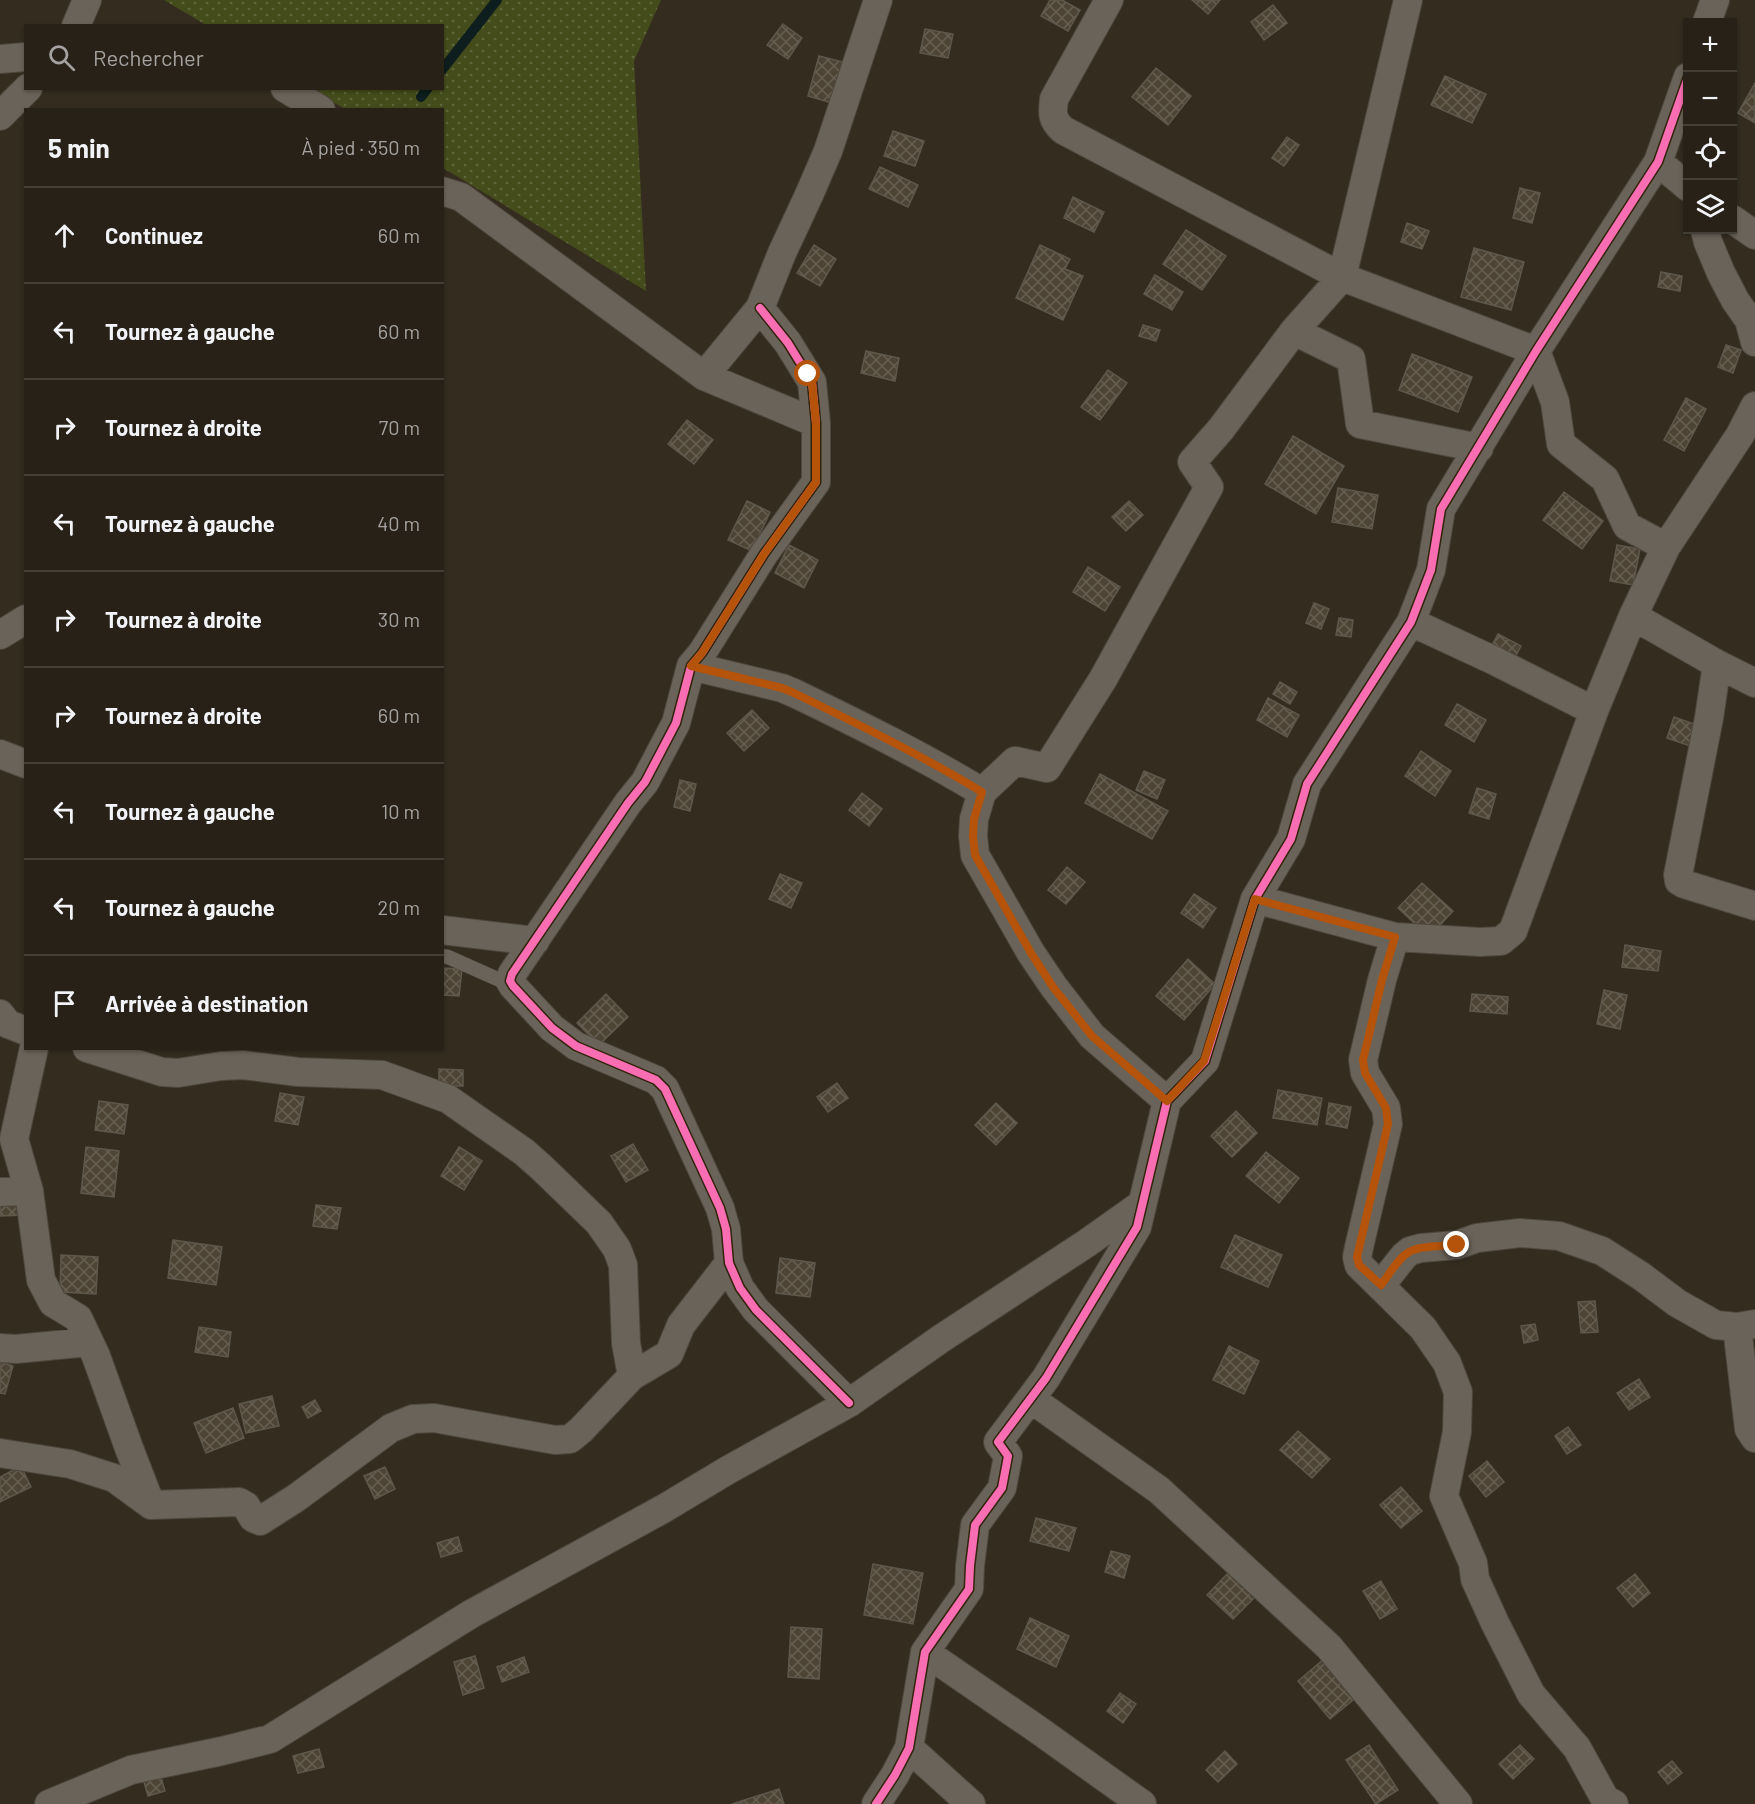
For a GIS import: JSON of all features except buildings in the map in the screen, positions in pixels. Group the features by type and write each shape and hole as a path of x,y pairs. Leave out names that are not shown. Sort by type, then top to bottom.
{"street":[{"path":"77,24 87,0"},
{"path":"704,376 760,308 828,151 878,0"},
{"path":"1109,0 1054,99 1052,112 1055,123 1063,130 1342,277 1536,351 1555,402 1561,444 1605,479 1627,526 1666,547"},
{"path":"1167,1101 1092,1036 1053,987 975,855 974,819 982,792 1015,761 1047,768 1102,679 1209,487 1192,462 1221,429 1294,331 1342,277 1407,0"},
{"path":"1708,18 1715,0"},
{"path":"0,59 24,57"},
{"path":"0,116 26,90"},
{"path":"288,90 318,108"},
{"path":"876,1804 909,1748 925,1653 969,1589 975,1525 1002,1488 1008,1456 998,1442 1046,1378 1137,1227 1167,1101 1204,1061 1255,899 1291,839 1307,784 1411,622 1431,570 1441,509 1536,351 1658,162 1683,91"},
{"path":"1658,162 1683,183"},
{"path":"444,191 461,197 704,376 816,423"},
{"path":"1737,222 1755,235"},
{"path":"1707,234 1721,273 1749,320 1755,342"},
{"path":"760,308 788,343 812,382 816,423 816,482 764,554 702,653 691,666 676,723 645,782 627,803 512,974 510,981 552,1028 576,1046 656,1080 665,1089 720,1208 726,1229 729,1263 740,1288 756,1310 849,1403"},
{"path":"1294,331 1351,359 1360,424 1479,448"},
{"path":"1255,899 1395,937 1501,941 1513,931 1594,711 1634,616 1666,547 1740,435 1755,406"},
{"path":"1634,616 1755,683"},
{"path":"0,635 24,620"},
{"path":"1411,622 1594,711"},
{"path":"1717,664 1709,718 1678,875 1679,881 1684,884 1755,906"},
{"path":"691,666 794,693 946,770 982,792"},
{"path":"0,754 24,763"},
{"path":"444,930 535,941"},
{"path":"1395,937 1363,1060 1365,1073 1386,1108 1388,1124 1357,1257 1359,1265 1423,1328 1447,1363 1458,1392 1457,1432 1444,1496 1473,1563 1475,1579 1531,1694 1577,1748 1605,1799 1614,1804"},
{"path":"0,1014 8,1024 24,1030"},
{"path":"34,1050 14,1139 29,1191 41,1280 53,1303 78,1318 96,1356 151,1505"},
{"path":"93,1050 162,1072 178,1073 243,1065 298,1072 382,1075 448,1099 508,1140 541,1167 599,1224 617,1249 623,1265 626,1343 632,1376"},
{"path":"0,1192 29,1191"},
{"path":"49,1804 131,1770 270,1739 471,1614 663,1509 849,1403 1142,1204"},
{"path":"1381,1285 1410,1251 1457,1245 1477,1238 1520,1233 1559,1236 1602,1251 1677,1303 1716,1325 1746,1325 1749,1429 1755,1438"},
{"path":"0,1453 70,1464 114,1478 151,1505 239,1502 246,1506 253,1518 260,1521 296,1498 391,1428 413,1419 434,1418 555,1440 570,1439 632,1376 669,1354 681,1325 729,1263"},
{"path":"0,1348 16,1349 89,1342"},
{"path":"1031,1399 1159,1490 1329,1647 1458,1804"},
{"path":"925,1653 1142,1804"},
{"path":"909,1748 971,1804"}],"lane":[{"path":"444,956 513,986"}],"green space":[{"path":"164,0 661,0 634,61 646,291 444,169 444,108 343,108 312,90 444,90 444,24 204,24"}],"waterway":[{"path":"444,67 497,0"},
{"path":"421,97 426,90"}],"cycle path":[{"path":"876,1804 909,1748 925,1652 969,1589 975,1525 1002,1488 1008,1456 998,1442 1046,1378 1137,1227 1167,1101 1205,1061 1255,899 1291,839 1307,784 1411,622 1431,570 1441,509 1536,351 1658,162 1683,91"},
{"path":"760,308 788,343 812,382 816,423 816,482 764,554 702,653 691,666 676,723 645,782 628,803 512,974 510,981 552,1028 576,1046 656,1080 665,1089 720,1208 726,1229 729,1263 740,1288 756,1310 849,1403"}],"route":[{"path":"808,374 812,382 816,423 816,482 764,554 702,653 691,666 794,693 946,770 982,792 974,819 975,855 1031,953 1053,987 1092,1036 1167,1101 1204,1061 1255,899 1395,937 1363,1060 1365,1073 1386,1108 1388,1124 1357,1257 1359,1265 1381,1285 1410,1251 1457,1245"}]}
